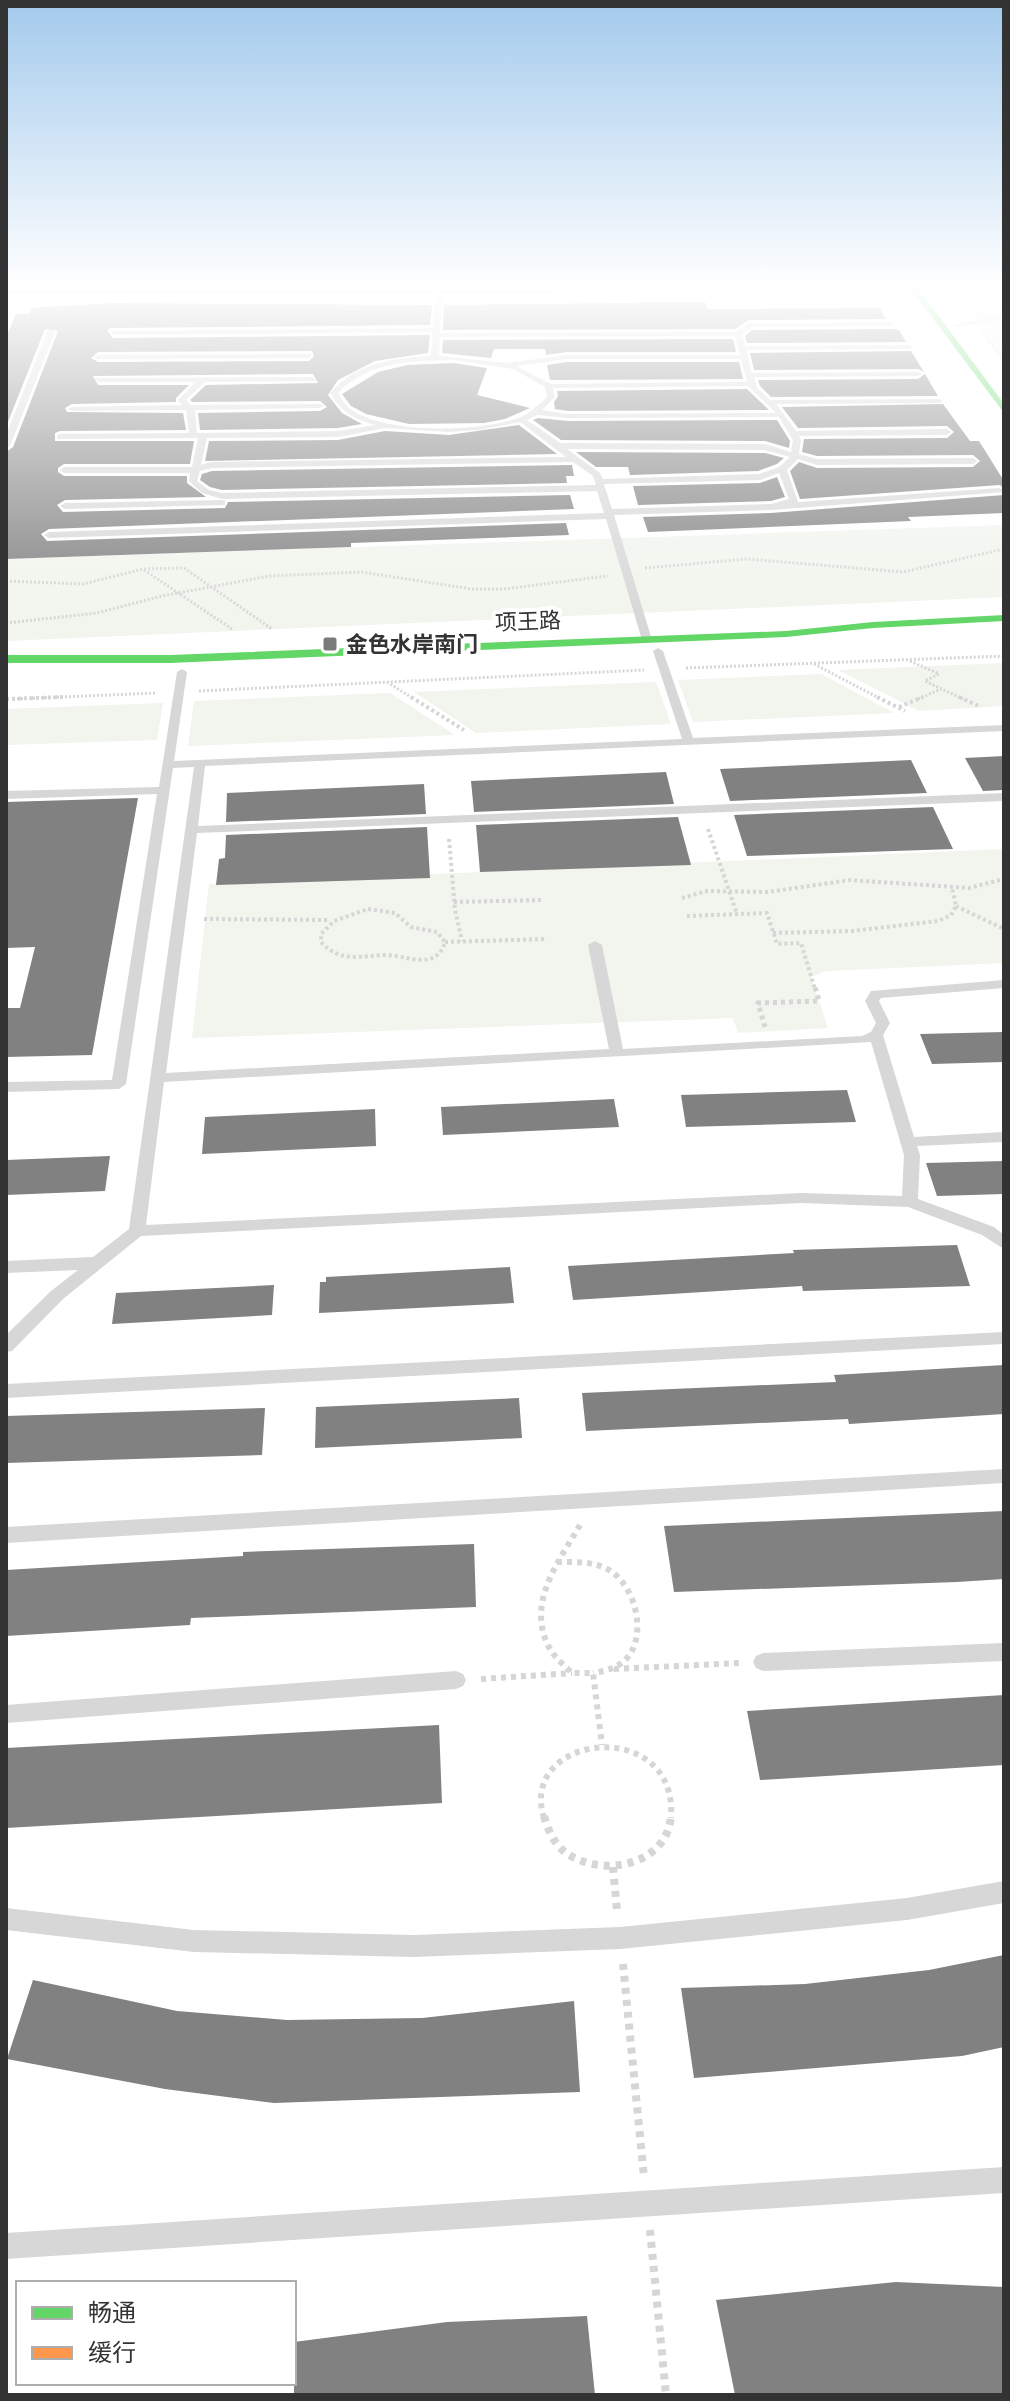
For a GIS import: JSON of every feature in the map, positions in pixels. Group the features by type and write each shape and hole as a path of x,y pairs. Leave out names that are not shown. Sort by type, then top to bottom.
{"street":[{"name":"项王路","path":"60,678 652,645 873,625 1004,618"},
{"name":"项王路","path":"6,659 170,659 1004,635"}],"lane":[{"path":"6,446 25,398"},
{"path":"184,398 182,400 192,412 198,436 193,481 197,487 222,499"},
{"path":"335,398 337,405 353,416 388,426 453,430 521,419 535,412 550,398"},
{"path":"65,506 760,477 782,469 795,456 797,440 782,415 763,398"},
{"path":"766,402 939,401"},
{"path":"72,409 320,406"},
{"path":"535,412 568,416 782,415"},
{"path":"6,414 19,413"},
{"path":"521,419 597,475 626,572 689,742"},
{"path":"60,437 338,434 388,426"},
{"path":"793,434 947,432"},
{"path":"557,446 765,447 817,462 973,461"},
{"path":"64,470 195,470 211,465 575,459"},
{"path":"771,507 794,501 782,469"},
{"path":"49,535 771,507 1000,491"},
{"path":"217,529 222,499"},
{"path":"6,1087 119,1084 182,672"},
{"path":"168,765 1004,728"},
{"path":"137,1231 200,763"},
{"path":"6,795 164,790"},
{"path":"190,830 1004,797"},
{"path":"595,945 617,1054"},
{"path":"157,1078 864,1040 876,1035 883,1023 872,1001 876,994 1004,984"},
{"path":"876,1035 912,1155 910,1202"},
{"path":"908,1142 1004,1137"},
{"path":"6,1346 57,1295 137,1231 801,1198 910,1202 996,1231 1004,1243"},
{"path":"6,1267 96,1263"},
{"path":"6,1391 1004,1338"},
{"path":"6,1535 1004,1476"},
{"path":"763,1662 1004,1652"},
{"path":"6,1714 456,1680"},
{"path":"6,1919 194,1941 414,1946 620,1938 907,1909 1004,1892"},
{"path":"6,2246 1004,2180"}],"path":[{"path":"6,623 97,613 210,586 269,576 361,572 472,589 504,589 555,585 677,563 764,560 905,572 926,569 965,555 1004,549"},
{"path":"6,581 83,584 143,569 184,568 275,632"},
{"path":"143,569 238,634"},
{"path":"6,699 1004,656"},
{"path":"906,660 939,674 925,681 992,711"},
{"path":"814,663 942,731"},
{"path":"386,682 497,751"},
{"path":"898,707 942,689"},
{"path":"702,809 737,914"},
{"path":"447,820 454,902 462,941"},
{"path":"682,898 707,891 768,892 850,880 969,888 1004,879"},
{"path":"773,933 804,934 923,924 951,915 956,906 952,887"},
{"path":"454,902 541,900"},
{"path":"956,906 1004,929"},
{"path":"179,918 331,920 354,910 382,910 404,919 411,927 437,932 445,942"},
{"path":"687,916 767,913 777,944 801,943 819,1001 758,1003 770,1045"},
{"path":"331,920 321,936 332,951 359,959 390,955 405,961 425,960 440,953 445,942"},
{"path":"445,942 547,939"},
{"path":"572,1673 550,1649 541,1616 543,1588 595,1500"},
{"path":"556,1562 592,1562 613,1572 625,1585 637,1617 635,1635 630,1654 613,1670"},
{"path":"456,1680 763,1662"},
{"path":"593,1673 602,1745"},
{"path":"602,1745 630,1749 647,1758 661,1772 670,1788 674,1806 672,1824 664,1841 650,1854 633,1863 613,1867 591,1865 570,1856 554,1841 543,1823 539,1803 544,1783 554,1766 570,1753 602,1745"},
{"path":"613,1867 666,2395"}],"shaded area":[{"path":"1004,525 1004,597 6,641 6,559"},
{"path":"1004,663 1004,706 919,711 838,670"},
{"path":"821,674 894,713 693,722 678,680"},
{"path":"656,682 671,724 476,733 414,692"},
{"path":"390,693 455,735 188,746 194,701"},
{"path":"163,703 157,740 6,745 6,709"},
{"path":"1004,849 1004,963 826,971 811,977 828,1028 738,1033 733,1018 192,1038 209,884"}],"building":[{"path":"6,398 18,398 6,427"},
{"path":"32,398 176,398 176,402 72,404 65,408 67,412 183,413 186,430 60,431 55,433 55,441 194,441 190,464 64,464 58,472 64,476 187,476 187,483 206,497 65,500 57,505 63,512 225,508 228,502 570,495 574,509 49,529 41,534 47,541 566,523 569,535 351,543 351,547 6,559 6,452 13,447"},
{"path":"330,398 342,413 362,424 338,428 200,430 198,413 320,411 327,407 320,401 190,400"},
{"path":"345,398 489,398 530,408 505,419 484,423 409,424 366,414 351,406"},
{"path":"557,398 756,398 769,410 568,411 555,409"},
{"path":"943,404 970,441 979,441 1004,481 1004,488 1000,485 800,499 790,471 799,462 817,468 973,467 980,461 973,455 817,456 802,452 804,439 947,438 954,432 947,426 798,428 782,407"},
{"path":"533,420 568,421 777,420 790,441 789,448 765,441 561,440"},
{"path":"519,425 557,454 205,461 209,441 338,440 385,431 449,435"},
{"path":"576,452 765,453 784,458 758,471 630,475 628,467 596,467"},
{"path":"572,465 574,476 566,476 567,483 222,490 200,480 202,474 212,471"},
{"path":"777,477 785,497 771,501 638,505 633,486 760,483"},
{"path":"1004,495 1004,513 908,517 911,521 648,532 643,517 771,513"},
{"path":"1004,756 1004,790 983,791 965,758"},
{"path":"911,760 927,793 730,801 720,769"},
{"path":"666,772 674,804 474,812 471,781"},
{"path":"424,784 426,814 226,822 227,793"},
{"path":"138,798 92,1055 6,1057 6,1008 20,1008 35,947 6,948 6,802"},
{"path":"933,807 953,849 747,856 734,815"},
{"path":"678,817 691,865 480,872 476,825"},
{"path":"427,827 430,878 216,885 219,859 225,858 226,835"},
{"path":"1004,1032 1004,1062 932,1064 920,1034"},
{"path":"847,1090 856,1122 686,1127 681,1095"},
{"path":"614,1099 619,1127 443,1135 441,1107"},
{"path":"375,1109 376,1146 202,1154 205,1117"},
{"path":"110,1156 105,1191 6,1195 6,1160"},
{"path":"1004,1161 1004,1194 937,1196 926,1163"},
{"path":"957,1245 970,1286 803,1291 802,1286 573,1300 568,1266 794,1253 793,1250"},
{"path":"510,1267 514,1303 319,1313 320,1282 326,1282 326,1277"},
{"path":"274,1285 272,1315 112,1324 116,1293"},
{"path":"1004,1365 1004,1414 849,1424 848,1419 586,1431 582,1393 836,1382 834,1375"},
{"path":"519,1398 522,1438 315,1448 316,1407"},
{"path":"265,1408 262,1455 6,1463 6,1416"},
{"path":"1004,1511 1004,1579 957,1582 674,1592 664,1526"},
{"path":"474,1544 476,1607 191,1618 190,1625 6,1636 6,1570 243,1556 243,1552"},
{"path":"1004,1695 1004,1765 760,1780 747,1711"},
{"path":"439,1725 442,1803 6,1828 6,1748"},
{"path":"1004,1955 1004,2047 962,2056 694,2078 681,1988 805,1984 929,1970"},
{"path":"33,1980 177,2011 287,2020 422,2018 574,2001 580,2092 274,2103 165,2089 7,2059"},
{"path":"896,2282 1004,2287 1004,2395 735,2395 716,2300"},
{"path":"587,2316 595,2395 294,2395 296,2342 447,2322"}],"traffic: fast":[{"path":"995,398 1004,410"},
{"path":"6,659 170,659 786,634 873,625 1004,618"}],"place":[{"name":"金色水岸南门","path":"330,644"}]}
